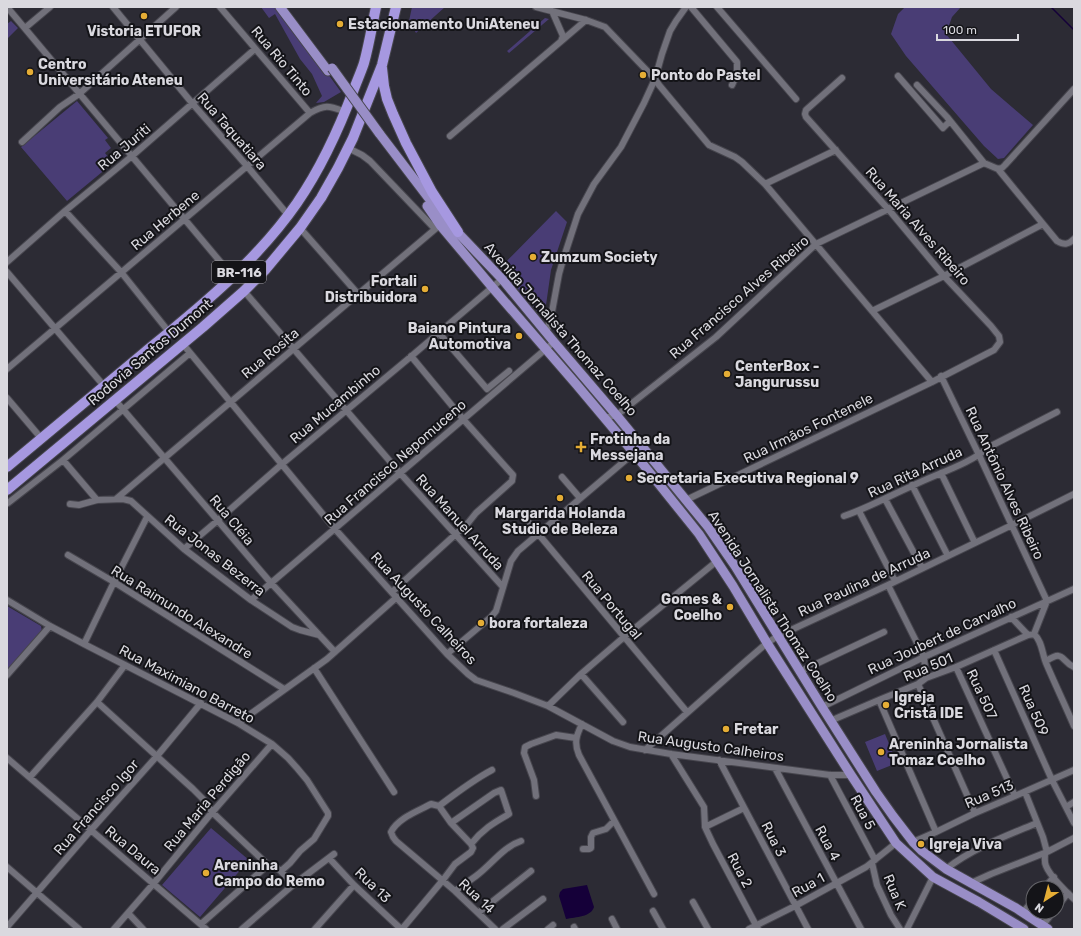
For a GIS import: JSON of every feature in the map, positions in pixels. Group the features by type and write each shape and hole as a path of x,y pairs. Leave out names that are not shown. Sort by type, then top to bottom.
{"highway":[{"name":"Rodovia Santos Dumont","path":"7,467 233,277 263,246 288,215 317,170 346,112 364,64 376,7"},
{"name":"Rodovia Santos Dumont","path":"7,490 244,291 265,270 300,228 321,198 348,148 364,112 382,65 396,7"},
{"path":"382,65 384,86 393,114 406,143 432,192 458,232"}],"main road":[{"name":"Avenida Jornalista Thomaz Coelho","path":"280,7 330,70"},
{"name":"Avenida Jornalista Thomaz Coelho","path":"286,7 377,134 430,201 443,217 502,279 617,415 708,527 734,566 830,721 893,816 913,842 922,851 946,869 1025,914"},
{"name":"Avenida Jornalista Thomaz Coelho","path":"377,134 437,227 546,349 634,453 699,534 851,775 896,843 933,877 1024,929"},
{"path":"669,496 678,490"},
{"path":"699,534 708,527"},
{"path":"802,698 813,692"},
{"path":"1009,920 1019,910"},
{"path":"1024,929 1030,920"},
{"name":"Avenida Jornalista Thomaz Coelho","path":"1034,920 1045,927"}],"street":[{"path":"7,7 233,277"},
{"path":"25,28 50,7"},
{"name":"Rua Taquatiara","path":"113,7 192,103 288,215"},
{"path":"22,142 60,107 79,94 176,7"},
{"name":"Rua Rio Tinto","path":"220,7 254,49 310,113"},
{"path":"546,332 551,318 562,260 578,214 594,184 621,147 644,103 655,78 670,31 686,7"},
{"path":"691,7 737,62 737,74 732,85"},
{"path":"717,7 796,99"},
{"path":"541,8 586,20 605,27 655,78 659,85 709,145 735,157 765,184 932,382"},
{"path":"552,11 563,36 561,42"},
{"path":"450,136 586,20"},
{"name":"Rua Juriti","path":"7,262 65,211 132,156 254,49"},
{"path":"898,76 943,128 950,121"},
{"name":"Rua Maria Alves Ribeiro","path":"842,78 806,110 806,117 889,210 944,276 991,326 1000,339 999,345 994,350 941,376"},
{"path":"917,85 950,121 984,163 998,169 1057,241 1067,244 1074,239"},
{"path":"998,169 1002,168 1010,161 1074,89"},
{"name":"Rua Herbene","path":"7,369 310,113 320,107 329,107 346,112"},
{"path":"348,148 362,154 370,161 437,227"},
{"path":"765,184 836,150"},
{"name":"Rua Francisco Alves Ribeiro","path":"604,418 617,415 716,337 816,244 984,163"},
{"path":"65,211 121,272 169,332"},
{"path":"872,310 944,276 1043,224"},
{"name":"Rua Rosita","path":"116,499 437,227"},
{"path":"300,228 358,294"},
{"path":"7,272 104,386"},
{"name":"Rua Mucambinho","path":"184,549 282,464 502,279"},
{"name":"Rua Manuel Arruda","path":"244,291 400,473 503,588"},
{"path":"439,333 487,388 509,371"},
{"name":"Rua Francisco Nepomuceno","path":"251,600 554,342"},
{"name":"Rua Augusto Calheiros","path":"182,344 335,529 448,654 476,680 548,706 604,736 630,747 774,768 830,775 851,775"},
{"path":"8,503 63,460 190,353"},
{"path":"238,722 335,652 455,536 476,513 512,480 513,475 463,419 411,356"},
{"name":"Rua Irmãos Fontenele","path":"686,500 932,382 941,376"},
{"name":"Rua Antônio Alves Ribeiro","path":"941,376 1047,601"},
{"path":"7,398 41,438"},
{"name":"Rua Cléia","path":"115,400 271,584 335,652"},
{"name":"Rua Rita Arruda","path":"844,516 859,511 979,455 989,447 1057,412"},
{"path":"448,654 496,611 514,555 634,453"},
{"path":"63,460 97,500"},
{"path":"941,473 975,543"},
{"path":"562,477 580,498"},
{"path":"912,485 948,556"},
{"name":"Rua Paulina de Arruda","path":"646,750 687,712 767,643 778,636 895,582 1074,494"},
{"name":"Rua Jonas Bezerra","path":"70,504 80,505 97,500 116,499 130,501 147,518 184,549 251,600 292,627 319,635"},
{"path":"885,499 922,568"},
{"path":"859,511 895,582"},
{"name":"Rua Portugal","path":"520,512 687,712"},
{"path":"84,644 147,518"},
{"name":"Rua Raimundo Alexandre","path":"68,555 114,582 284,689"},
{"path":"548,706 581,674 624,637 717,561"},
{"path":"888,585 924,657 926,678"},
{"name":"Rua Joubert de Carvalho","path":"822,707 924,657 1074,589"},
{"name":"Rua Maximiano Barreto","path":"7,600 50,626 84,644 238,722 272,744 288,758 306,780 328,813 314,839 280,871"},
{"path":"1031,635 1047,601"},
{"path":"1011,617 1031,635 1037,638 1074,726"},
{"path":"7,675 50,626"},
{"path":"799,672 884,632"},
{"name":"Rua 501","path":"830,721 918,684 926,678 1031,635"},
{"name":"Rua 509","path":"994,650 1052,780 1074,822"},
{"path":"1046,661 1059,655 1062,656 1068,664 1074,667"},
{"path":"30,777 97,702 125,665"},
{"name":"Rua 507","path":"956,667 1014,796"},
{"path":"314,668 394,792"},
{"path":"581,674 623,722"},
{"path":"918,684 975,813"},
{"path":"879,700 936,832"},
{"path":"97,702 178,775 203,799 212,812 268,865 273,865 293,885 242,929"},
{"name":"Rua Francisco Igor","path":"7,927 157,756 201,703"},
{"path":"582,724 576,738 576,746 579,755 654,894"},
{"path":"536,796 534,780 524,753 525,748 531,744 556,735 576,738"},
{"name":"Rua Maria Perdigão","path":"114,929 212,812 272,744"},
{"name":"Rua 2","path":"671,754 704,807 705,825 716,850 757,927"},
{"name":"Rua Daura","path":"7,758 206,929"},
{"name":"Rua 3","path":"719,760 808,929"},
{"name":"Rua 4","path":"774,768 860,929"},
{"path":"401,929 452,868 472,852 473,848 471,844 439,806 480,776 492,770"},
{"name":"Rua 513","path":"913,842 1074,770"},
{"name":"Rua 5","path":"830,775 873,862"},
{"path":"452,823 494,793 501,790 509,814 488,826 471,844"},
{"path":"1025,792 1037,823 1046,853 1046,867 1074,899"},
{"path":"1066,807 1074,802"},
{"name":"Rua 14","path":"439,806 431,804 401,821 391,832 393,837 443,880 495,929"},
{"path":"705,825 744,808"},
{"path":"583,849 591,848 591,838 593,833 606,829 614,821"},
{"path":"946,869 963,857 988,844 1037,823"},
{"path":"971,883 1046,853 1074,838"},
{"path":"455,891 476,876 515,843 521,841"},
{"name":"Rua 1","path":"749,929 757,927 873,862 896,843"},
{"name":"Rua 13","path":"293,885 331,856 354,885 401,929"},
{"name":"Rua K","path":"873,862 877,885 891,915 900,929"},
{"path":"201,924 268,865"},
{"path":"7,867 78,929"},
{"path":"478,913 531,871"},
{"path":"907,929 933,877"},
{"path":"1051,880 1054,877"},
{"path":"315,929 354,885"},
{"path":"1065,897 1068,893"},
{"path":"503,929 543,899"},
{"path":"693,902 708,929"},
{"path":"1019,910 1025,906"},
{"path":"653,911 663,929"},
{"path":"128,914 143,929"},
{"path":"612,919 617,929"}],"shaded area":[{"path":"261,7 275,7 279,10 302,38 341,92 324,102 316,103 322,96 312,74 300,59 275,14 269,18"},
{"path":"412,7 445,7 416,33 409,21"},
{"path":"905,7 961,7 952,17 946,34 991,89 1033,125 1004,158 998,159 984,146 906,56 891,34 898,14"},
{"path":"545,18 549,19 509,53 507,51"},
{"path":"11,21 18,28 7,39 7,24"},
{"path":"77,101 108,138 105,140 111,148 105,153 113,163 67,201 21,147"},
{"name":"Zumzum Society","path":"556,211 567,222 551,270 544,319 500,268"},
{"path":"7,606 41,626 42,632 7,673"},
{"name":"Areninha Jornalista Tomaz Coelho","path":"885,734 897,763 877,771 865,742"},
{"name":"Areninha Campo do Remo","path":"211,828 249,860 200,917 162,885"},
{"path":"587,885 594,907 590,913 586,915 566,919 559,896 560,892 563,889"}],"waterway":[{"path":"1051,7 1074,30"}],"place":[{"name":"Vistoria ETUFOR","path":"144,16"},
{"name":"Estacionamento UniAteneu","path":"340,24"},
{"name":"Centro Universitário Ateneu","path":"30,72"},
{"name":"Ponto do Pastel","path":"643,75"},
{"name":"Zumzum Society","path":"533,257"},
{"name":"Fortali Distribuidora","path":"425,289"},
{"name":"Baiano Pintura Automotiva","path":"519,336"},
{"name":"CenterBox - Jangurussu","path":"727,374"},
{"name":"Frotinha da Messejana","path":"581,447"},
{"name":"Secretaria Executiva Regional 9","path":"629,478"},
{"name":"Margarida Holanda Studio de Beleza","path":"560,498"},
{"name":"Gomes & Coelho","path":"730,607"},
{"name":"bora fortaleza","path":"481,623"},
{"name":"Igreja Cristã IDE","path":"886,705"},
{"name":"Fretar","path":"726,729"},
{"name":"Areninha Jornalista Tomaz Coelho","path":"881,752"},
{"name":"Igreja Viva","path":"921,844"},
{"name":"Areninha Campo do Remo","path":"206,873"}]}
